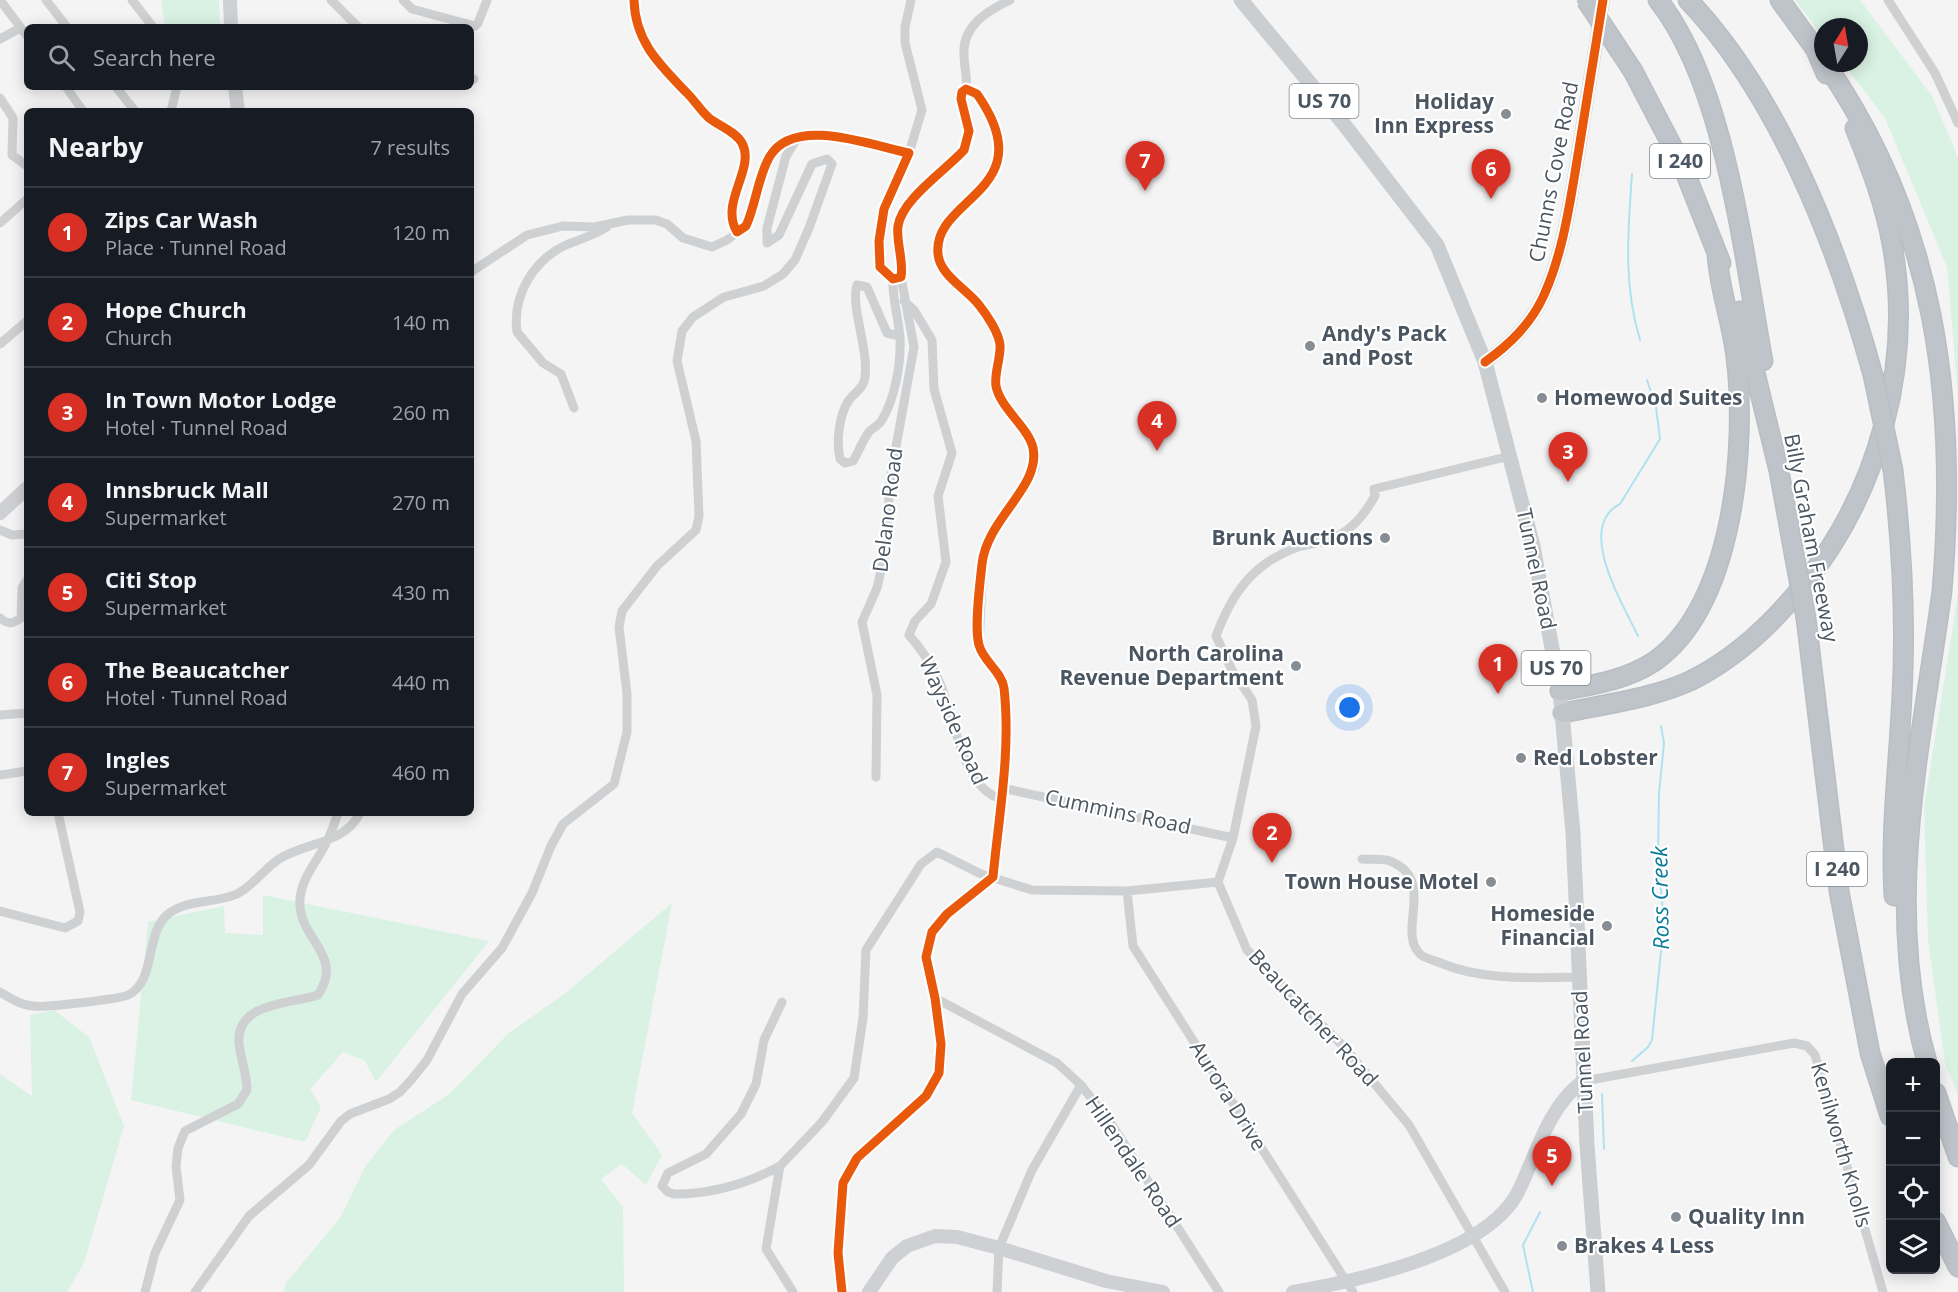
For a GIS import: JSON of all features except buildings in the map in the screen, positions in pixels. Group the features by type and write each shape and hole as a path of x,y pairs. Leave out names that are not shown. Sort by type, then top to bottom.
{"highway":[{"name":"Billy Graham Freeway","path":"1586,0 1633,71 1683,167 1739,310 1779,471 1806,618 1839,891 1870,1053 1889,1112"},
{"path":"1658,0 1685,45 1719,135 1780,451 1779,471"},
{"path":"1688,0 1730,50 1778,131 1841,269 1873,375 1893,470 1905,586 1905,641 1892,868 1895,901 1906,932"},
{"path":"1780,0 1814,47"},
{"path":"1563,713 1639,698 1691,680 1740,648 1765,627 1793,597 1834,543 1857,498 1879,444 1890,399 1896,350 1897,292 1892,244 1876,183 1848,112 1825,72"},
{"path":"1831,72 1869,132 1906,214 1934,313 1946,373 1951,432 1947,541 1910,808 1905,889 1906,932 1913,997 1926,1058"},
{"path":"1560,691 1609,681 1633,673 1656,660 1688,628 1710,586 1730,517 1739,446 1736,357 1718,271 1717,254"},
{"path":"1940,1107 1958,1157"},
{"path":"1940,1232 1958,1268"}],"main road":[{"name":"Tunnel Road","path":"1241,0 1343,123 1437,245 1485,362 1534,555 1563,713 1573,833 1583,1082 1598,1292"}],"street":[{"path":"0,0 24,33"},
{"path":"132,0 151,24"},
{"path":"230,0 231,24"},
{"path":"331,0 355,24"},
{"path":"403,0 412,9 468,24"},
{"path":"474,26 478,23 486,0"},
{"path":"634,0 640,33 651,55 706,115 730,131 742,143 745,159 730,217 737,232"},
{"path":"897,278 880,267 881,226 890,192 909,153 922,110 905,43 905,27 912,0"},
{"path":"966,89 963,52 976,19 1010,0"},
{"name":"Chunns Cove Road","path":"1485,362 1515,340 1544,296 1552,276 1570,202 1604,0"},
{"path":"1888,0 1935,73 1958,123"},
{"path":"46,1 65,24"},
{"path":"0,39 20,28"},
{"path":"900,336 887,333 867,287 857,285 855,296 866,350 865,378 862,387 848,402 843,415 838,449 840,459 845,463 853,461 867,435 883,420 898,366 900,336 893,301 897,278 901,216 913,199 964,150 969,131 961,99 962,92 966,89"},
{"path":"842,1292 838,1253 843,1183 857,1158 926,1096 939,1073 941,1044 935,998 926,957 932,932 947,915 993,877 1007,729 1003,684 979,646 982,561 987,540 1035,468 1032,445 1010,413 996,387 1000,344 980,306 947,273 939,257 939,240 945,227 955,213 991,178 998,156 998,140 989,116 977,94 966,89"},
{"path":"68,90 81,108"},
{"path":"118,90 133,108"},
{"path":"172,108 176,90"},
{"path":"235,90 238,108"},
{"path":"0,98 13,118 12,155"},
{"path":"474,270 535,232 563,226 595,227 616,222 656,220 667,224 683,238 712,246 747,226 768,158 785,141 798,137 840,136 909,153"},
{"path":"195,1292 249,1216 309,1165 341,1121 364,1107 389,1099 412,1079 437,1042 462,994 502,948 532,893 550,846 563,824 614,784 627,732 627,694 620,627 622,611 657,566 696,530 699,516 696,441 677,361 680,339 682,332 698,313 724,297 764,286 783,274 795,261 832,164 827,159 812,164 779,235 772,242 767,243 767,228 786,156 798,137"},
{"path":"0,154 12,155 24,164"},
{"path":"0,223 24,202"},
{"path":"574,408 561,374 543,363 518,332 519,299 532,274 543,260 568,244 589,238 616,222"},
{"name":"Delano Road","path":"876,777 877,695 862,622 877,588 886,548 890,480 914,346 897,278"},
{"name":"Wayside Road","path":"904,301 914,310 932,340 934,389 952,453 938,496 946,562 931,604 915,621 909,635 925,655 940,682 951,722 976,780 985,792 1001,799"},
{"path":"0,344 24,324"},
{"path":"782,1002 764,1040 756,1084 741,1114 713,1147 699,1159 668,1173 662,1186 668,1192 674,1194 707,1191 751,1181 780,1166 822,1122 854,1078 863,1018 866,950 921,864 937,852 981,874 1032,890 1127,891 1218,882 1233,838 1256,726 1252,700 1232,670 1216,636 1229,602 1240,586 1274,558 1299,547 1326,541 1352,528 1376,496 1374,489 1510,456"},
{"path":"0,513 24,491"},
{"path":"0,530 12,535 24,534"},
{"path":"0,618 7,624 13,624 21,618 24,585"},
{"path":"0,715 24,713"},
{"path":"0,775 24,771"},
{"name":"Cummins Road","path":"1002,788 1233,838"},
{"path":"0,911 65,928 78,921 80,912 59,816"},
{"path":"145,1292 155,1253 180,1200 176,1166 178,1148 185,1131 238,1104 248,1090 238,1041 242,1026 250,1016 262,1008 318,995 324,985 327,970 323,952 304,925 300,908 300,890 328,840 337,816"},
{"path":"0,992 31,1006 43,1007 115,999 132,994 143,978 160,923 168,915 186,905 236,894 281,858 348,831 358,816"},
{"path":"1362,859 1389,861 1405,873 1415,887 1412,939 1421,954 1454,969 1496,977 1579,977"},
{"name":"Beaucatcher Road","path":"1218,882 1247,950 1344,1047 1409,1125 1505,1292"},
{"name":"Aurora Drive","path":"1127,891 1133,946 1350,1287"},
{"name":"Hillendale Road","path":"935,998 1057,1063 1081,1085 1112,1125 1219,1292"},
{"name":"Kenilworth Knolls","path":"1583,1082 1794,1043 1807,1046 1815,1055 1820,1071 1883,1292"},
{"path":"1293,1292 1350,1287 1473,1234 1502,1212 1516,1196 1566,1089 1583,1082"},
{"path":"998,1292 999,1248 1032,1170 1081,1085"},
{"path":"780,1166 766,1249 793,1292"},
{"path":"869,1292 892,1258 907,1246 935,1236 957,1238 999,1248 1106,1281 1163,1292"}],"green space":[{"path":"161,0 219,0 220,24 165,24"},
{"path":"1795,0 1860,0 1932,96 1958,157 1958,397 1947,267 1885,118 1850,72 1868,72 1868,18 1814,18 1814,25"},
{"path":"1958,594 1958,1095 1945,1063 1928,940 1924,807"},
{"path":"263,895 489,941 376,1082 365,1061 343,1052 310,1089 321,1107 305,1142 131,1100 148,922 224,906 225,933 263,935"},
{"path":"672,903 632,1113 662,1155 646,1185 622,1164 601,1179 623,1207 624,1292 283,1292 286,1283 340,1218 365,1167 394,1130 448,1095 509,1033 567,992"},
{"path":"54,1010 89,1037 124,1126 84,1263 67,1292 0,1292 0,1074 32,1096 30,1015"}],"waterway":[{"name":"Ross Creek","path":"1632,174 1628,237 1629,278 1640,340"},
{"name":"Ross Creek","path":"1638,636 1606,567 1602,547 1602,530 1607,515 1620,504 1660,439 1656,407 1647,380"},
{"name":"Ross Creek","path":"1632,1061 1648,1047 1652,1040 1664,922 1658,859 1659,793 1664,743 1661,726"},
{"name":"Ross Creek","path":"1602,1094 1604,1149"},
{"name":"Ross Creek","path":"1533,1292 1523,1245 1540,1212"}],"cycle path":[{"path":"634,0 639,28 651,52 706,115 731,132 742,143 745,164 732,209 737,232 746,226 770,156 782,144 797,137 835,136 909,153 884,209 879,241 880,267 893,279 901,277 898,232 901,216 916,195 964,150 969,131 961,99 962,92 966,89 977,94 995,126 999,152 993,172 981,189 951,219 941,235 938,254 949,276 974,299 995,330 1000,345 996,386 1003,402 1026,433 1033,448 1033,462 1029,476 1022,490 1002,517 986,547 979,593 977,628 979,645 1003,682 1006,712 1005,759 993,877 947,914 932,932 926,957 935,998 941,1044 939,1073 926,1096 857,1158 843,1183 838,1253 842,1292"},
{"path":"1485,362 1511,341 1533,315 1544,295 1556,264 1571,199 1603,0"}],"place":[{"name":"Holiday Inn Express","path":"1506,114"},
{"name":"Ingles","path":"1145,191"},
{"name":"The Beaucatcher","path":"1491,199"},
{"name":"Andy's Pack and Post","path":"1310,346"},
{"name":"Homewood Suites","path":"1542,398"},
{"name":"Innsbruck Mall","path":"1157,451"},
{"name":"In Town Motor Lodge","path":"1568,482"},
{"name":"Brunk Auctions","path":"1385,538"},
{"name":"North Carolina Revenue Department","path":"1296,666"},
{"name":"Zips Car Wash","path":"1498,694"},
{"name":"Red Lobster","path":"1521,758"},
{"name":"Hope Church","path":"1272,863"},
{"name":"Town House Motel","path":"1491,882"},
{"name":"Homeside Financial","path":"1607,926"},
{"name":"Citi Stop","path":"1552,1186"},
{"name":"Quality Inn","path":"1676,1217"},
{"name":"Brakes 4 Less","path":"1562,1246"}]}
